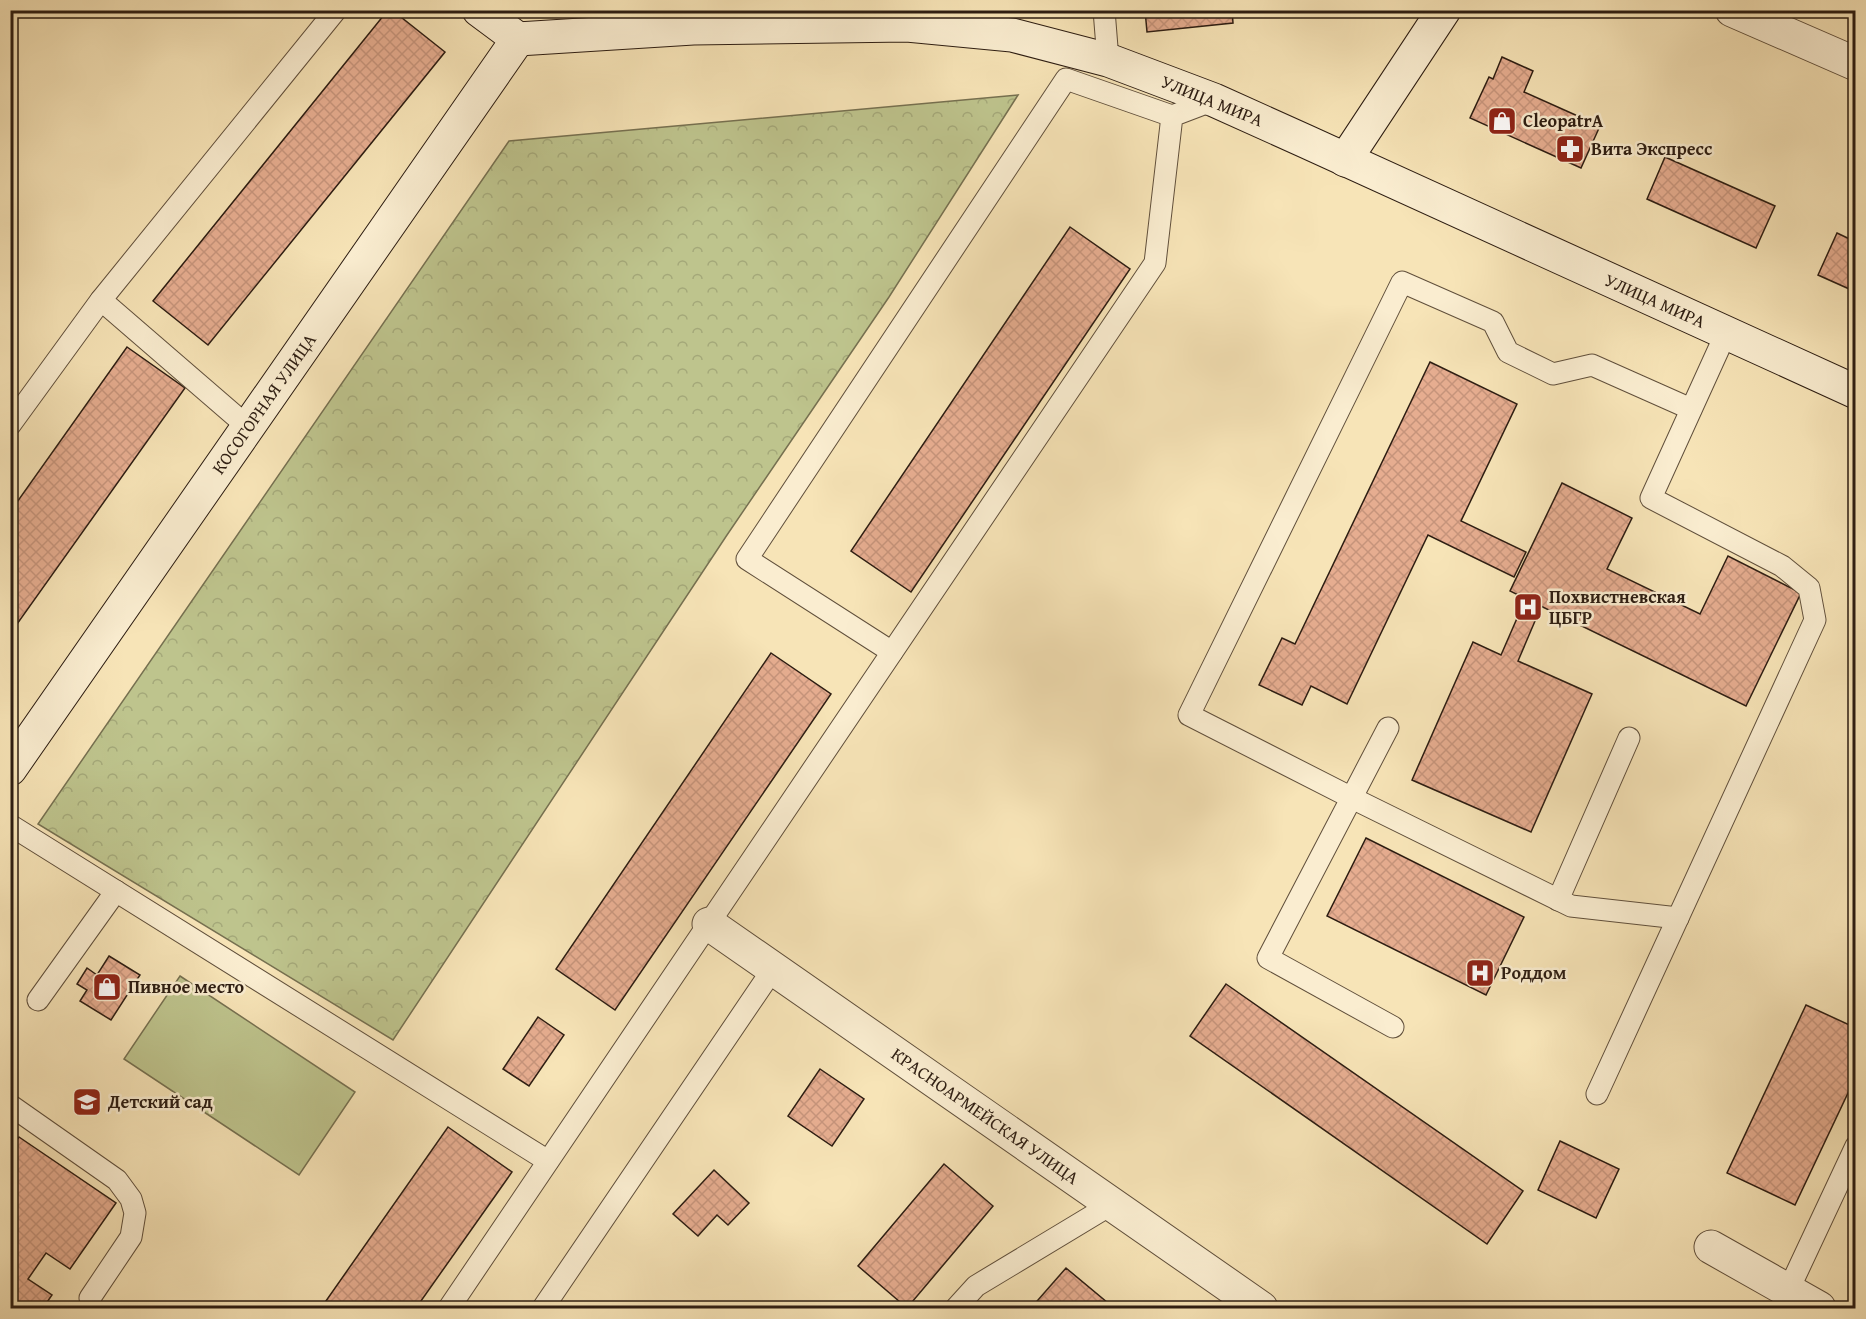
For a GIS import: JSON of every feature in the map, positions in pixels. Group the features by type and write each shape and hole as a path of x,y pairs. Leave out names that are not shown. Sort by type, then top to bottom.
{"street":[{"path":"480,10 518,39"},
{"path":"1345,160 1444,10"},
{"path":"1732,10 1856,64"},
{"name":"УЛИЦА МИРА","path":"518,39 699,19 907,25 1012,35 1108,60 1214,100 1856,392"},
{"name":"КОСОГОРНАЯ УЛИЦА","path":"10,769 518,39"},
{"name":"КРАСНОАРМЕЙСКАЯ УЛИЦА","path":"709,924 1259,1308"},
{"path":"1711,1247 1820,1308"}],"lane":[{"path":"10,425 101,300 336,10"},
{"path":"1104,10 1108,60"},
{"path":"892,652 747,559 1066,79 1172,116 1214,100"},
{"path":"449,1308 1155,263 1172,116"},
{"path":"1678,918 1571,906 1188,715 1402,282 1493,322 1508,352 1553,374 1592,366 1691,409"},
{"path":"101,300 248,427"},
{"path":"1597,1094 1815,620 1809,588 1782,566 1652,498 1726,333"},
{"path":"1388,728 1268,958 1393,1027"},
{"path":"1558,900 1629,738"},
{"path":"10,825 548,1161"},
{"path":"38,1000 116,891"},
{"path":"543,1308 773,969"},
{"path":"10,1105 117,1180 131,1198 135,1213 131,1237 90,1298 92,1308"},
{"path":"1788,1291 1856,1146"},
{"path":"956,1308 976,1286 1112,1204"}],"green space":[{"path":"1018,95 889,297 727,535 393,1040 38,824 509,141"},
{"path":"180,976 355,1092 299,1175 124,1059"}],"building":[{"path":"388,10 392,10 445,52 208,345 153,301"},
{"path":"1145,10 1232,10 1233,23 1147,32"},
{"path":"1502,57 1533,71 1524,92 1600,126 1581,168 1470,118 1489,77 1493,79"},
{"path":"1665,157 1775,206 1756,248 1647,199"},
{"path":"1070,227 1130,269 911,592 851,551"},
{"path":"1837,233 1856,242 1856,292 1818,275"},
{"path":"127,347 185,388 10,634 10,512"},
{"path":"1430,362 1517,404 1461,521 1526,552 1514,577 1428,535 1347,704 1311,686 1302,705 1259,685 1282,638 1295,644"},
{"path":"1562,483 1632,518 1607,569 1700,614 1728,556 1801,593 1746,706 1510,591"},
{"path":"1525,600 1541,607 1518,661 1592,694 1531,832 1412,780 1473,642 1501,655"},
{"path":"771,653 831,694 615,1010 556,969"},
{"path":"1366,838 1524,917 1486,995 1327,916"},
{"name":"Пивное место","path":"109,956 140,975 111,1020 80,1001 87,990 77,984 87,968 97,975"},
{"path":"1226,984 1523,1191 1487,1244 1190,1036"},
{"path":"1806,1005 1856,1028 1856,1076 1795,1205 1727,1173"},
{"path":"538,1017 564,1035 529,1086 503,1069"},
{"path":"820,1069 864,1099 832,1146 788,1116"},
{"path":"448,1127 512,1172 416,1308 321,1308"},
{"path":"19,1137 116,1203 70,1269 46,1253 28,1279 52,1295 43,1308 23,1308 13,1301 10,1305 10,1149"},
{"path":"1560,1141 1619,1169 1596,1218 1538,1190"},
{"path":"944,1164 993,1206 907,1308 858,1266"},
{"path":"714,1170 749,1203 728,1225 717,1215 698,1236 673,1214"},
{"path":"1066,1268 1114,1308 1031,1308"}],"place":[{"name":"CleopatrA","path":"1502,121"},
{"name":"Вита Экспресс","path":"1570,149"},
{"name":"Похвистневская ЦБГР","path":"1528,607"},
{"name":"Роддом","path":"1480,973"},
{"name":"Пивное место","path":"107,987"},
{"name":"Детский сад","path":"87,1102"}]}
